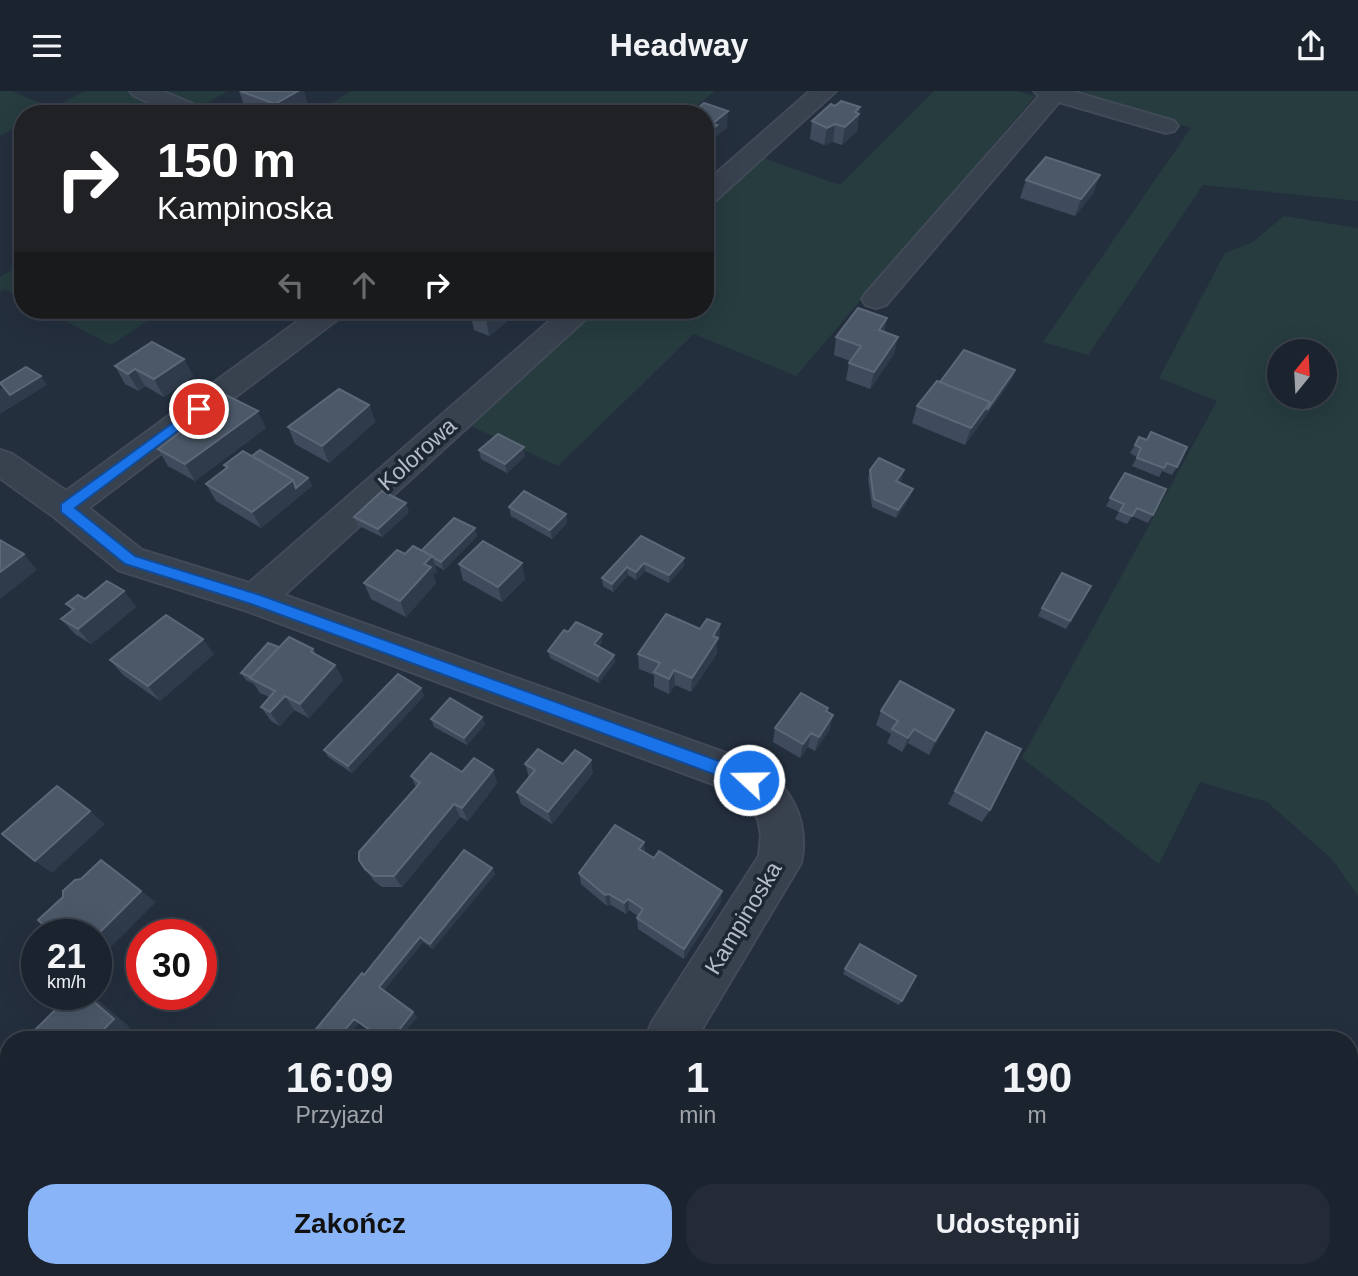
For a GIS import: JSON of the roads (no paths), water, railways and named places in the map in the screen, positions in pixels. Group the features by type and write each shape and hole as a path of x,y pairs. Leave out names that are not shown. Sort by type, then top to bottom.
{"street":[{"path":"142,91 175,105"},
{"path":"714,189 824,91"},
{"path":"876,299 1050,92 1166,126"},
{"path":"66,508 320,319"},
{"name":"Kolorowa","path":"255,599 569,319"},
{"name":"Kampinoska","path":"0,462 66,508 130,560 255,599 737,775 749,780 768,795 778,812 783,831 779,863 674,1031"}]}
